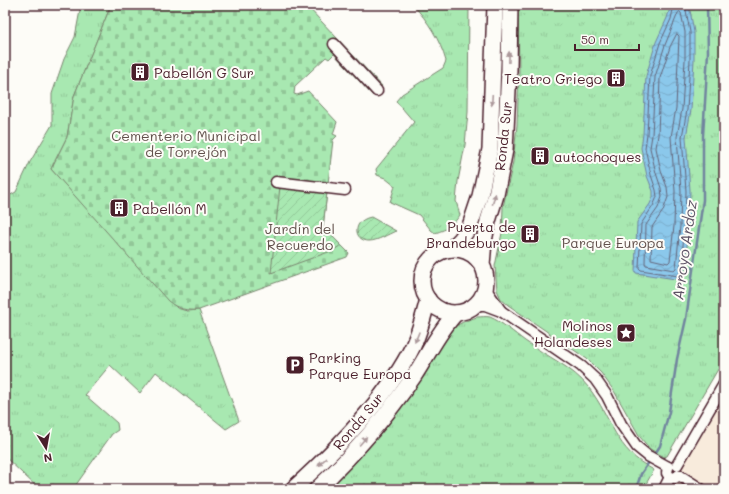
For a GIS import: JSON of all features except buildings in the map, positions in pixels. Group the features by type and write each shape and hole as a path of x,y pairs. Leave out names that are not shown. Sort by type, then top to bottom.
{"main road":[{"name":"Ronda Sur","path":"293,489 327,457 370,410 400,370 413,346 422,323 428,299 422,282 426,264 432,257 441,251 451,249 461,239 474,217 490,149 494,5"},
{"name":"Ronda Sur","path":"485,288 486,276 482,265 484,241 496,195 505,150 509,70 510,5"},
{"path":"451,249 463,250 474,256 482,265"},
{"path":"476,304 482,297 485,288"},
{"path":"428,299 435,307 456,313"},
{"name":"Ronda Sur","path":"317,489 340,468 383,417 415,375 448,321 456,313 466,310 476,304"}],"street":[{"path":"334,44 377,91"},
{"path":"276,182 345,190"},
{"path":"485,288 501,311"},
{"path":"476,304 485,305 501,311 581,366 595,379 607,396 630,439 637,447 648,456 701,489"},
{"path":"664,489 671,469 724,384"}],"shaded area":[{"path":"724,384 724,489 664,489 681,472 679,466"}],"green space":[{"path":"81,5 111,5 74,96 67,137 51,169 177,308 187,311 199,310 239,421 226,429 156,372 140,393 110,365 85,395 117,423 118,430 112,434 73,489 39,489 5,457 5,198 16,192 30,162 52,125 52,94 64,59 75,37"},
{"name":"Cementerio Municipal de Torrejón","path":"111,5 306,5 382,86 373,96 334,54 329,59 326,57 295,86 294,94 297,95 308,91 337,122 333,134 337,136 333,140 323,227 349,253 347,257 199,310 182,309 168,301 51,169 67,137 74,96"},
{"path":"413,5 469,5 468,112 465,145 456,201 460,215 449,227 435,233 419,215 390,202 395,186 385,178 377,175 376,169 414,122 396,101 402,94 443,68 446,61 433,31"},
{"name":"Parque Europa","path":"518,5 724,5 724,359 667,456 664,457 650,449 640,437 614,391 601,373 587,359 508,305 501,299 497,290 495,266 502,233 503,207 513,162 517,125 519,72"},
{"name":"Jardín del Recuerdo","path":"280,186 327,192 323,227 341,245 334,250 271,273"},
{"path":"371,217 396,231 376,240 369,241 360,238 357,230 360,222"},
{"path":"477,317 490,317 499,322 567,368 583,381 597,400 622,443 630,453 654,470 643,489 329,489 366,451 400,409 425,374 443,342 453,328"}],"water":[{"path":"671,5 689,5 694,32 691,110 686,137 690,190 689,226 684,275 682,280 636,273 635,271 637,222 650,204 653,197 653,191 647,176 641,148 646,76 656,42"}],"waterway":[{"name":"Arroyo Ardoz","path":"654,455 660,446 669,412 677,359 686,319 703,200 703,136 708,52 707,5"},
{"name":"Arroyo Ardoz","path":"636,489 641,474 651,459"}],"place":[{"name":"Pabellón G Sur","path":"140,72"},
{"name":"Teatro Griego","path":"616,78"},
{"name":"autochoques","path":"540,156"},
{"name":"Pabellón M","path":"119,208"},
{"name":"Puerta de Brandeburgo","path":"530,234"},
{"name":"Molinos Holandeses","path":"626,333"},
{"name":"Parking Parque Europa","path":"295,365"}]}
